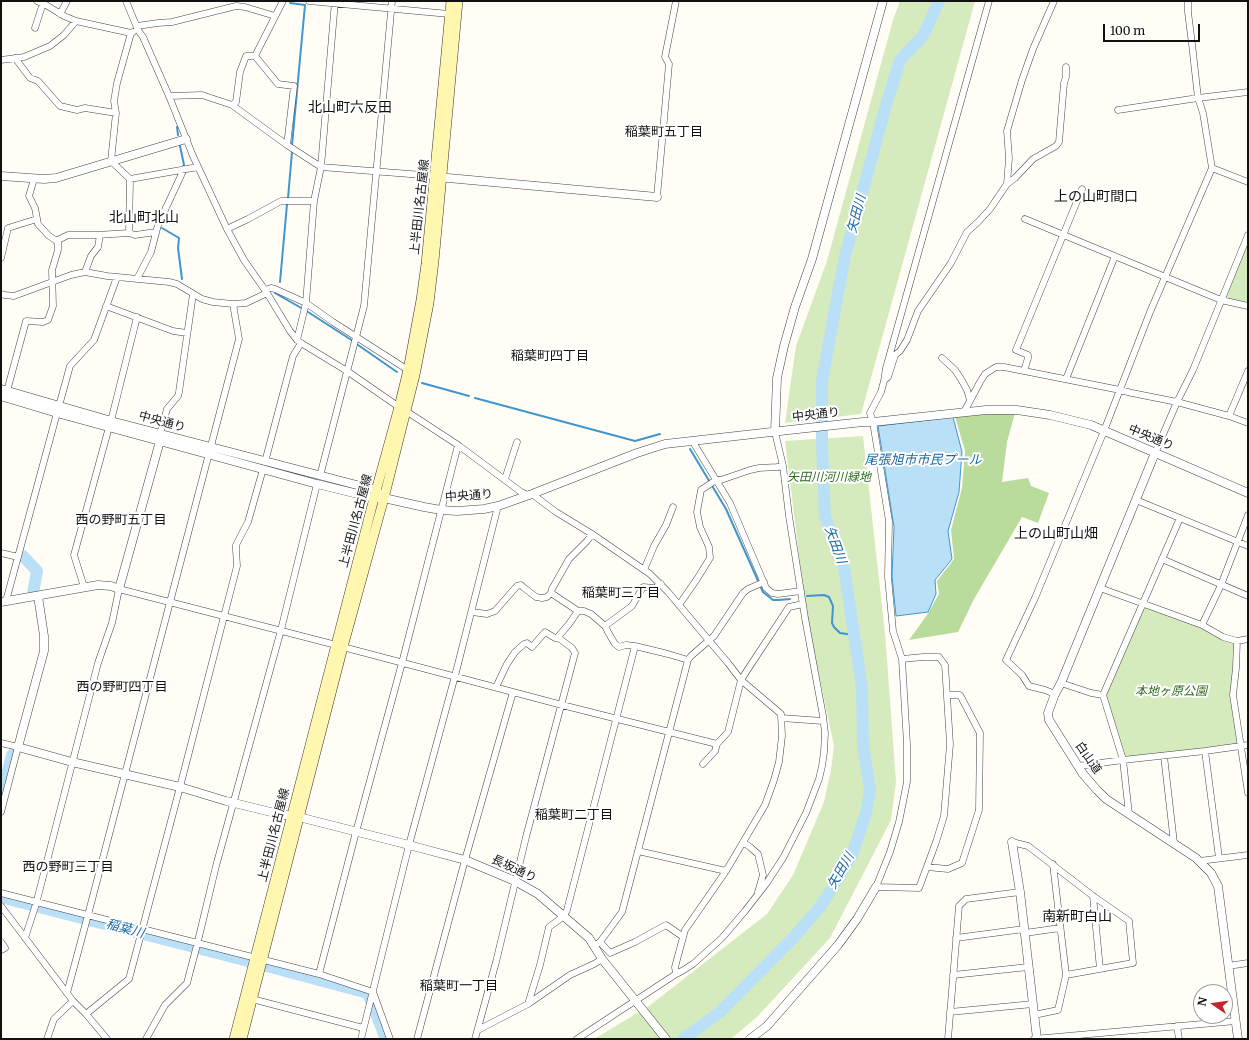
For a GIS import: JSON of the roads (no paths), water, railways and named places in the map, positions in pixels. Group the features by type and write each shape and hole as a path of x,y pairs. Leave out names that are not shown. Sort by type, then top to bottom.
{"main road":[{"name":"上半田川名古屋線","path":"234,1039 259,958 339,646 375,494 415,375 429,303 434,261 438,177 451,1"},
{"name":"上半田川名古屋線","path":"339,646 384,498 403,409 408,370 422,300 458,1"},
{"name":"上半田川名古屋線","path":"242,1039 252,999 259,958"}],"street":[{"path":"60,14 67,1"},
{"path":"126,1 169,96 198,167 227,229 244,260 266,291 290,330 299,341 458,445 521,492 531,495 592,534 650,574 679,605 741,680 781,714 781,749 779,762 765,805 726,871 685,930 682,936 675,967 676,974"},
{"path":"255,56 283,1"},
{"path":"309,1 335,2 450,14"},
{"path":"146,1039 165,1006 187,982 197,947 216,866 280,630 364,306 392,1"},
{"path":"169,96 202,95 232,106 287,145 321,166 657,197 669,64 665,57 676,1"},
{"path":"578,1039 637,1002 676,974 693,964 722,938 758,894 783,858 800,828 813,797 822,766 825,733 789,516 778,431 777,378 784,346 795,307 812,259 883,1"},
{"path":"750,1039 767,1026 838,944 857,919 876,887 890,852 899,822 907,782 907,744 902,659 893,631 888,577 889,521 873,422 870,413 881,392 888,360 989,1"},
{"path":"1006,184 1009,158 1007,132 1026,68 1054,1"},
{"path":"1055,694 1029,686 1022,675 1006,660 1035,598 1212,168 1198,98 1188,1"},
{"path":"35,28 40,2 60,14 76,21 131,33"},
{"path":"86,1014 129,979 237,566 236,545 248,522 293,356 299,341 306,303 314,201 321,166 335,2"},
{"path":"110,161 116,113 114,101 117,83 131,33 138,28 158,23 172,22 236,6 245,7 276,16"},
{"path":"1,60 24,57 50,46 64,35 76,21"},
{"path":"232,106 236,102 240,72 246,56 255,56"},
{"path":"255,56 278,84 294,86 287,145"},
{"path":"15,58 30,78 38,81 60,106 77,110 85,108 116,113"},
{"path":"884,381 888,377 895,355 900,351 907,340 918,311 951,263 967,232 990,209 1006,184 1015,178 1033,159 1056,146 1059,142 1066,67"},
{"path":"1118,110 1248,92"},
{"path":"1,176 34,179 56,178 186,139"},
{"path":"110,161 130,179 129,233"},
{"path":"130,179 198,167"},
{"path":"1212,168 1248,182"},
{"path":"137,279 151,252 156,232 184,169"},
{"path":"3,392 26,321 43,322 48,320 54,306 52,270 58,250 58,242 48,235 38,224 35,208 29,196 34,179"},
{"path":"1024,370 1028,355 1016,350 1082,189"},
{"path":"227,229 281,201 314,201"},
{"path":"1,258 8,228 37,219"},
{"path":"1025,219 1221,300 1248,306"},
{"path":"56,241 68,235 134,234 156,232"},
{"path":"85,272 90,256 98,247 100,235"},
{"path":"1155,454 1177,402 1193,370 1248,235"},
{"path":"1066,379 1115,256"},
{"path":"1,294 14,296 71,275 85,272 169,282 177,284 202,299 213,302 233,304 246,303 271,288 306,303 356,338 408,370"},
{"path":"117,277 94,340 70,366 18,557 3,601 98,585 111,586 562,705 717,744"},
{"path":"25,938 98,663 112,624 119,589 160,437 166,409 178,396 193,294"},
{"path":"67,993 239,339 233,304"},
{"path":"106,306 173,331 187,333"},
{"path":"84,587 74,554 110,424 137,317"},
{"path":"942,358 955,370 961,379 970,400"},
{"path":"964,412 985,374 996,367 1004,367 1177,402 1247,422"},
{"path":"1229,416 1248,371"},
{"name":"中央通り","path":"3,392 58,410 375,494 384,498 441,510 457,511 484,509 498,506 531,495 637,453 666,444 986,410 1017,410 1050,415 1091,426 1248,493"},
{"path":"505,480 517,442"},
{"path":"693,442 713,481 730,503 760,584 772,593 778,594 801,591"},
{"path":"319,974 402,663 458,445"},
{"name":"白山道","path":"1155,454 1048,713 1049,720 1083,774 1097,790 1106,799 1199,861 1211,874 1218,886 1238,1039"},
{"path":"679,605 710,558 709,547 700,527 697,512 701,490 713,481 721,480 750,470 783,466"},
{"path":"1136,500 1248,546"},
{"path":"360,1039 409,845 472,612 498,506"},
{"path":"644,570 673,507"},
{"path":"1202,625 1248,515"},
{"path":"1129,814 1123,760 1103,695 1180,518"},
{"path":"472,612 487,614 495,611 517,586 521,585 536,597 547,597 551,593 569,559 592,534"},
{"path":"1,553 18,557"},
{"path":"1162,559 1248,596"},
{"path":"605,626 632,606 644,587 655,588 660,584"},
{"path":"682,936 666,925 635,942 610,953 597,944 622,912 688,660 714,636 743,593 760,584"},
{"path":"1100,588 1202,625 1223,637 1237,641 1248,639"},
{"path":"551,593 578,611 584,611 591,614 605,626 615,644 619,647 626,645 635,646 688,660"},
{"path":"1,812 44,651 44,636 38,596"},
{"path":"703,764 715,751 717,744 728,732 741,680 789,607 803,604"},
{"path":"557,638 578,611"},
{"path":"475,1039 496,962 526,836 575,653 572,648 545,632 532,647 527,643 524,644 511,658 501,674 496,687"},
{"path":"1237,641 1236,668 1232,695 1248,793"},
{"path":"528,1004 540,965 549,927 564,916 567,910 635,646"},
{"path":"876,887 919,888 944,816 950,744 945,665 939,657 902,659"},
{"path":"1060,683 1091,693 1103,695"},
{"path":"417,1039 465,860 513,692"},
{"path":"927,867 948,869 962,863 979,810 980,733 960,695 947,695"},
{"path":"781,718 823,721"},
{"path":"1,743 18,747"},
{"path":"1078,766 1248,745"},
{"name":"長坂通り","path":"18,747 72,762 180,787 234,803 283,815 295,816 465,860 515,881 538,894 597,944 602,958 666,1039"},
{"path":"1205,751 1219,858"},
{"path":"1164,756 1174,843"},
{"path":"743,842 758,854 763,875 757,891 758,894"},
{"path":"1066,975 1133,963 1129,921 1092,896 1053,864 1028,846 1012,842 1020,892 1036,1039 1236,1021"},
{"path":"638,851 726,871"},
{"path":"1199,861 1248,855"},
{"path":"1034,1015 1058,1010 1066,975 1053,864"},
{"path":"948,1039 958,906 966,899 1020,892"},
{"path":"1,893 35,905 88,916 197,947 259,958 319,974 372,993 390,1039"},
{"path":"1092,896 1100,969"},
{"path":"2,910 73,1001 107,1039"},
{"path":"956,938 1060,928"},
{"path":"1,942 5,948 1,950"},
{"path":"478,1030 528,1004 570,975 594,964 602,958"},
{"path":"1228,966 1248,963"},
{"path":"953,975 1028,967"},
{"path":"252,999 363,1028"},
{"path":"47,1039 54,1019 73,1001"},
{"path":"950,1012 1033,1004"},
{"path":"1177,1026 1179,1039"}],"water":[{"name":"尾張旭市市民プール","path":"953,417 962,452 959,492 948,531 952,559 935,580 936,594 928,612 896,616 892,576 894,527 878,426"}],"waterway":[{"name":"矢田川","path":"683,1039 720,1012 794,937 821,906 852,855 866,813 870,790 863,745 862,688 843,561 825,517 822,444 822,381 845,256 886,105 900,60 923,36 939,1"},
{"path":"290,3 305,5 292,145"},
{"path":"177,127 178,135"},
{"path":"180,146 184,165"},
{"path":"288,198 292,152"},
{"path":"280,282 287,204"},
{"path":"162,228 179,238 178,248 182,279"},
{"path":"275,293 303,309"},
{"path":"308,312 353,341"},
{"path":"358,345 397,372"},
{"path":"422,383 469,396"},
{"path":"475,398 635,441 660,434"},
{"path":"690,449 726,509 763,592 773,600 790,599"},
{"name":"稲葉川","path":"23,556 37,571 33,593"},
{"path":"807,596 824,595 829,597 833,606 832,623 834,627 840,633 854,635"},
{"name":"稲葉川","path":"1,798 12,755"},
{"name":"稲葉川","path":"1,897 248,961"},
{"name":"稲葉川","path":"267,966 368,993 386,1039"}],"district":[{"name":"北山町六反田","path":"350,108"},
{"name":"稲葉町五丁目","path":"664,132"},
{"name":"上の山町間口","path":"1096,197"},
{"name":"北山町北山","path":"144,218"},
{"name":"稲葉町四丁目","path":"550,356"},
{"name":"西の野町五丁目","path":"121,520"},
{"name":"上の山町山畑","path":"1056,534"},
{"name":"稲葉町三丁目","path":"621,593"},
{"name":"西の野町四丁目","path":"122,687"},
{"name":"稲葉町二丁目","path":"574,815"},
{"name":"西の野町三丁目","path":"68,867"},
{"name":"南新町白山","path":"1077,917"},
{"name":"稲葉町一丁目","path":"459,986"}],"park label":[{"name":"矢田川河川緑地","path":"829,478"},
{"name":"本地ヶ原公園","path":"1171,692"}]}
